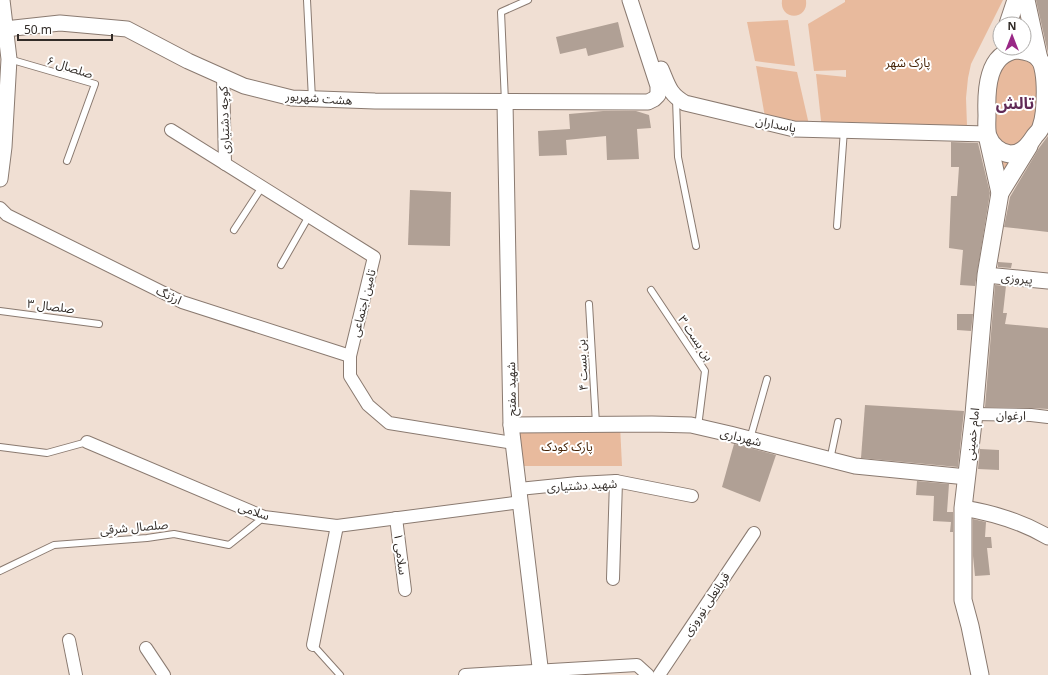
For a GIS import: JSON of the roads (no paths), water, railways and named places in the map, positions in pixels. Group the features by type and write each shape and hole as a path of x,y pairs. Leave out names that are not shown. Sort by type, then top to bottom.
{"main road":[{"path":"1011,16 1016,0"},
{"path":"998,56 991,72 988,87 986,107 987,134 992,145 1002,152 1010,154 1018,153 1026,148 1044,128 1044,69 1039,59 1026,0"},
{"path":"1032,53 1039,59"},
{"name":"امام خمینی","path":"1000,193 1044,128"},
{"name":"امام خمینی","path":"980,675 963,600 963,508 974,414 986,275 1000,193 987,134"}],"street":[{"path":"0,174 4,147 9,59 3,21 2,0"},
{"name":"هشت شهریور","path":"3,21 60,23 127,29 244,86 292,98 375,101 648,102 658,95 658,86 630,0"},
{"path":"633,0 671,93 676,98"},
{"name":"کوچه دشتیاری","path":"223,76 225,164"},
{"name":"پاسداران","path":"676,98 697,107 794,129 987,134"},
{"name":"شهید مفتح","path":"505,102 513,443 541,672"},
{"name":"تامین اجتماعی","path":"172,130 374,257 350,356 350,376 368,405 389,423 513,443"},
{"name":"ارژنگ","path":"0,208 7,215 182,302 350,356"},
{"name":"پیروزی","path":"986,275 1048,281"},
{"name":"ارغوان","path":"974,414 1031,415 1048,418"},
{"name":"شهرداری","path":"512,425 691,425 855,466 877,470 967,478"},
{"name":"سلامی","path":"87,442 264,517 337,526 396,518 520,496"},
{"path":"613,579 616,481"},
{"name":"شهید دشتیاری","path":"520,496 578,483 616,481 692,496"},
{"path":"963,508 995,514 1036,530 1048,537"},
{"name":"سلامی ۱","path":"396,518 405,590"},
{"path":"313,645 337,526"},
{"name":"قربانعلی نوروزی","path":"659,675 754,532"},
{"path":"69,640 76,675"},
{"path":"146,648 164,675"},
{"path":"465,675 541,672 637,665 648,675"}],"lane":[{"path":"307,0 312,99"},
{"path":"505,102 501,12 528,0"},
{"name":"صلصال ۶","path":"9,59 94,84 67,161"},
{"path":"676,98 678,157 696,246"},
{"path":"837,226 844,130"},
{"path":"234,230 262,187"},
{"path":"281,265 309,216"},
{"name":"بن بست ۳","path":"652,290 705,371 698,427"},
{"name":"بن بست ۴","path":"589,304 596,425"},
{"name":"صلصال ۳","path":"0,311 99,324"},
{"path":"750,439 767,379"},
{"path":"830,460 838,422"},
{"name":"سلامی","path":"0,447 47,453 87,442"},
{"name":"صلصال شرقی","path":"0,571 54,545 148,538 174,534 229,545 264,517"},
{"path":"313,645 340,675"}],"district":[{"name":"تالش","path":"1015,103"}],"park label":[{"name":"پارک شهر","path":"908,62"},
{"name":"پارک کودک","path":"567,446"}]}
